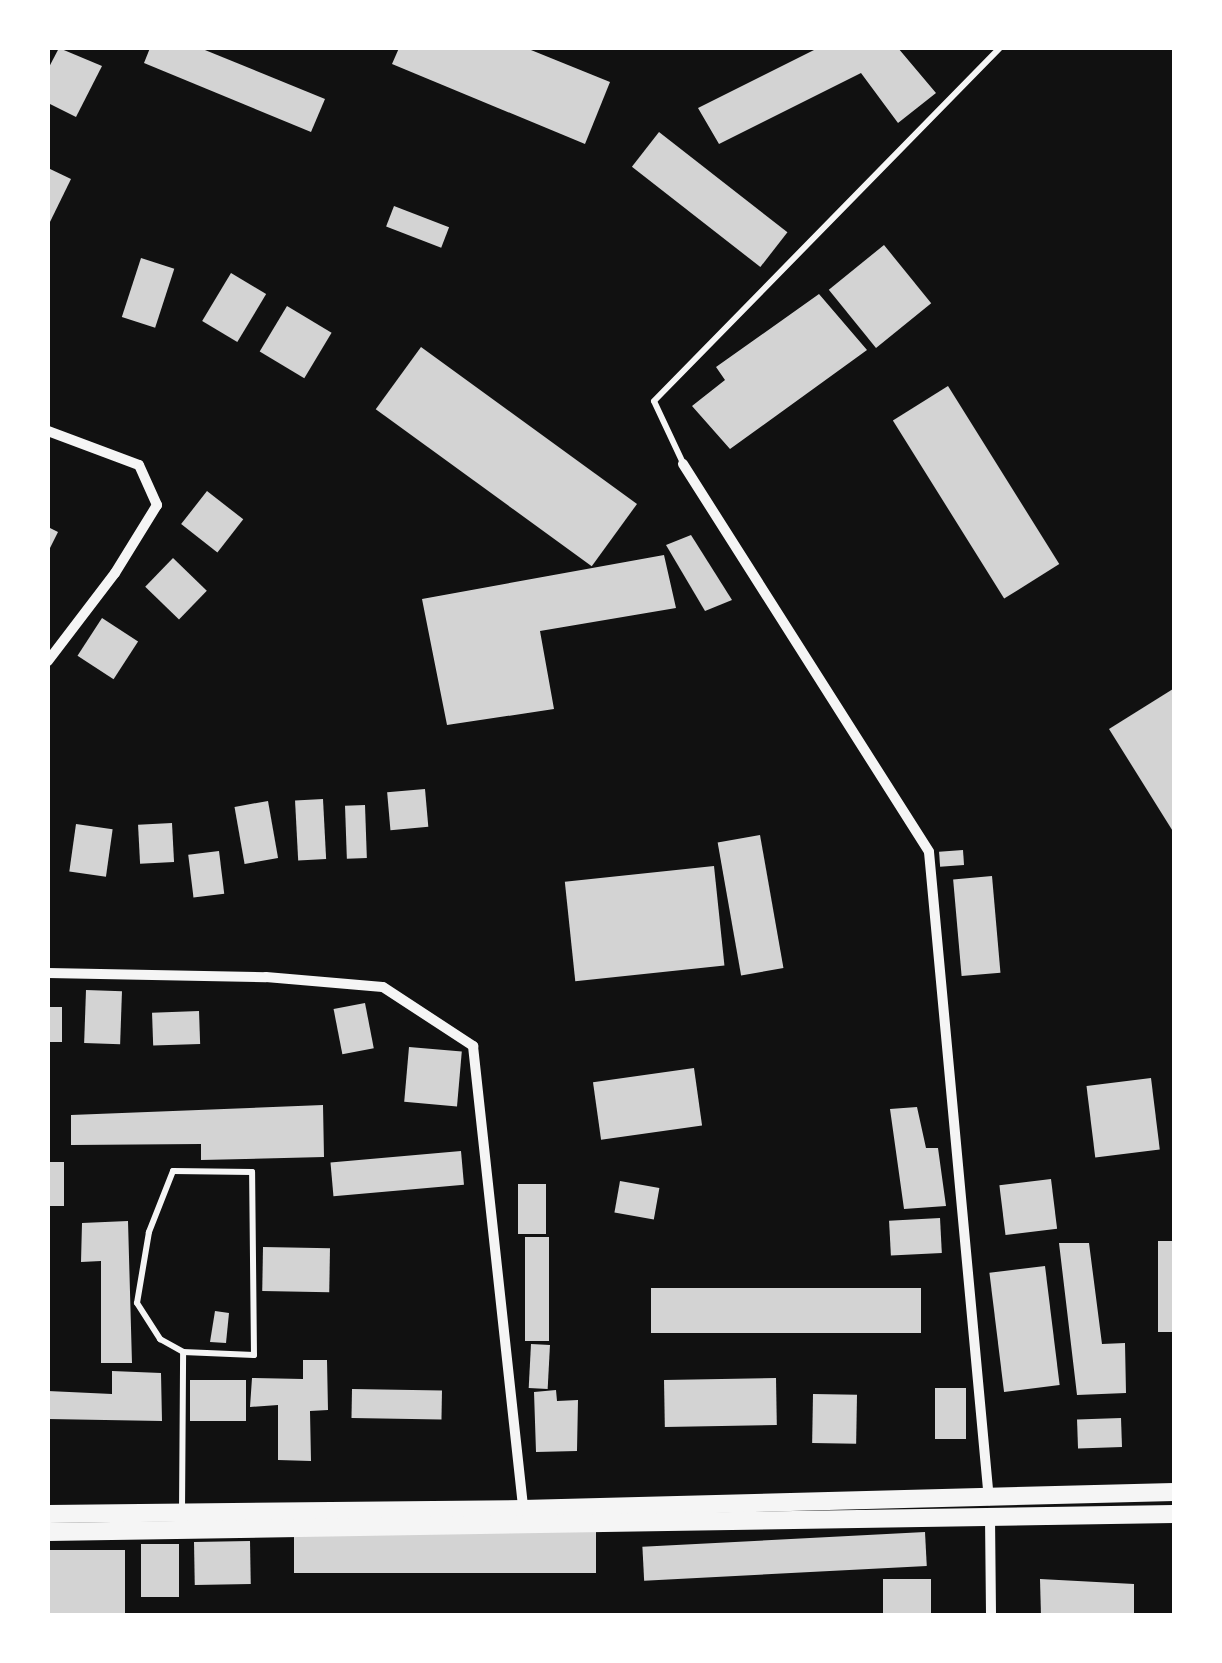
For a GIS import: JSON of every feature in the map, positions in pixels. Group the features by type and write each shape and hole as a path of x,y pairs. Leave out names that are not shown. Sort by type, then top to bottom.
{"main road":[{"path":"48,1532 181,1520 1174,1492"},
{"path":"48,1514 181,1520 990,1519 1174,1514"}],"street":[{"path":"48,431 138,465 157,505 116,572 48,661"},
{"path":"683,464 929,852 989,1497 991,1616"},
{"path":"48,973 266,977 383,986 472,1046 524,1509"}],"lane":[{"path":"683,464 654,400 1000,48"},
{"path":"173,1172 252,1172 254,1355 183,1352 160,1339 138,1302 148,1232 173,1172"},
{"path":"181,1520 183,1352"}],"building":[{"path":"59,48 102,66 76,117 48,103 48,69"},
{"path":"150,48 200,48 325,99 311,132 144,63"},
{"path":"399,48 526,48 610,82 585,144 392,64"},
{"path":"818,48 898,48 936,93 898,123 861,73 719,144 698,108"},
{"path":"659,132 787,232 760,267 632,167"},
{"path":"48,168 71,179 48,226"},
{"path":"394,206 449,227 441,248 386,227"},
{"path":"884,245 931,303 876,348 829,290"},
{"path":"141,258 174,269 155,328 122,317"},
{"path":"231,273 266,294 237,342 202,321"},
{"path":"819,294 867,350 730,449 692,406 725,380 716,367"},
{"path":"287,306 332,333 304,378 260,351"},
{"path":"421,347 637,504 592,566 376,409"},
{"path":"948,386 1059,564 1004,599 893,420"},
{"path":"207,491 243,519 217,552 181,524"},
{"path":"48,527 58,532 48,552"},
{"path":"691,535 732,600 705,611 666,545"},
{"path":"664,555 676,608 540,631 554,709 447,725 422,599"},
{"path":"173,558 207,591 179,619 145,587"},
{"path":"102,618 138,641 114,679 77,656"},
{"path":"1174,691 1174,833 1109,729"},
{"path":"425,789 428,827 390,830 387,792"},
{"path":"323,799 326,859 298,860 295,800"},
{"path":"268,801 278,858 245,864 235,807"},
{"path":"365,805 367,858 347,859 345,806"},
{"path":"172,823 174,862 140,864 138,825"},
{"path":"76,824 113,829 106,877 69,872"},
{"path":"760,835 783,968 741,975 718,842"},
{"path":"963,850 964,865 940,867 939,852"},
{"path":"219,851 224,894 193,897 188,855"},
{"path":"714,866 724,965 575,981 565,882"},
{"path":"992,876 1000,973 962,976 953,879"},
{"path":"86,990 122,991 120,1044 84,1043"},
{"path":"365,1003 374,1048 342,1054 334,1009"},
{"path":"48,1007 62,1007 62,1042 48,1042"},
{"path":"199,1011 200,1044 153,1046 152,1013"},
{"path":"409,1047 462,1052 457,1106 404,1102"},
{"path":"694,1068 702,1125 601,1140 593,1082"},
{"path":"1151,1078 1160,1149 1095,1157 1086,1086"},
{"path":"323,1105 324,1157 201,1160 201,1144 71,1145 71,1115"},
{"path":"917,1107 926,1148 938,1148 946,1206 904,1209 890,1109"},
{"path":"461,1151 464,1185 333,1196 330,1162"},
{"path":"48,1162 64,1162 64,1206 48,1206"},
{"path":"1051,1179 1057,1229 1005,1235 999,1185"},
{"path":"620,1181 659,1188 654,1219 614,1213"},
{"path":"518,1184 546,1184 546,1234 518,1234"},
{"path":"940,1218 942,1253 891,1256 889,1221"},
{"path":"128,1221 132,1363 101,1363 101,1261 81,1262 82,1223"},
{"path":"525,1237 549,1237 549,1341 525,1341"},
{"path":"1158,1241 1174,1241 1174,1332 1158,1332"},
{"path":"1059,1243 1089,1243 1102,1344 1125,1343 1126,1393 1077,1395"},
{"path":"263,1247 330,1248 329,1292 262,1291"},
{"path":"1045,1266 1060,1385 1004,1392 989,1273"},
{"path":"651,1288 921,1288 921,1333 651,1333"},
{"path":"215,1311 229,1313 226,1343 210,1342"},
{"path":"531,1344 550,1345 548,1389 529,1388"},
{"path":"303,1360 327,1360 328,1410 310,1411 311,1461 278,1460 278,1405 250,1407 252,1378 303,1379"},
{"path":"112,1371 161,1373 162,1421 48,1419 48,1391 112,1394"},
{"path":"776,1378 777,1425 665,1427 664,1380"},
{"path":"190,1380 246,1380 246,1421 190,1421"},
{"path":"935,1388 966,1388 966,1439 935,1439"},
{"path":"352,1389 442,1391 441,1420 351,1418"},
{"path":"556,1390 557,1401 578,1400 577,1451 536,1452 534,1392"},
{"path":"813,1394 857,1395 856,1444 812,1443"},
{"path":"1121,1418 1122,1447 1078,1449 1077,1420"},
{"path":"294,1529 596,1529 596,1573 294,1573"},
{"path":"925,1532 927,1566 644,1581 642,1547"},
{"path":"250,1541 251,1584 195,1585 194,1542"},
{"path":"141,1544 179,1544 179,1597 141,1597"},
{"path":"48,1550 125,1550 125,1616 48,1616"},
{"path":"883,1579 931,1579 931,1616 883,1616"},
{"path":"1040,1579 1134,1584 1134,1616 1041,1616"}]}
